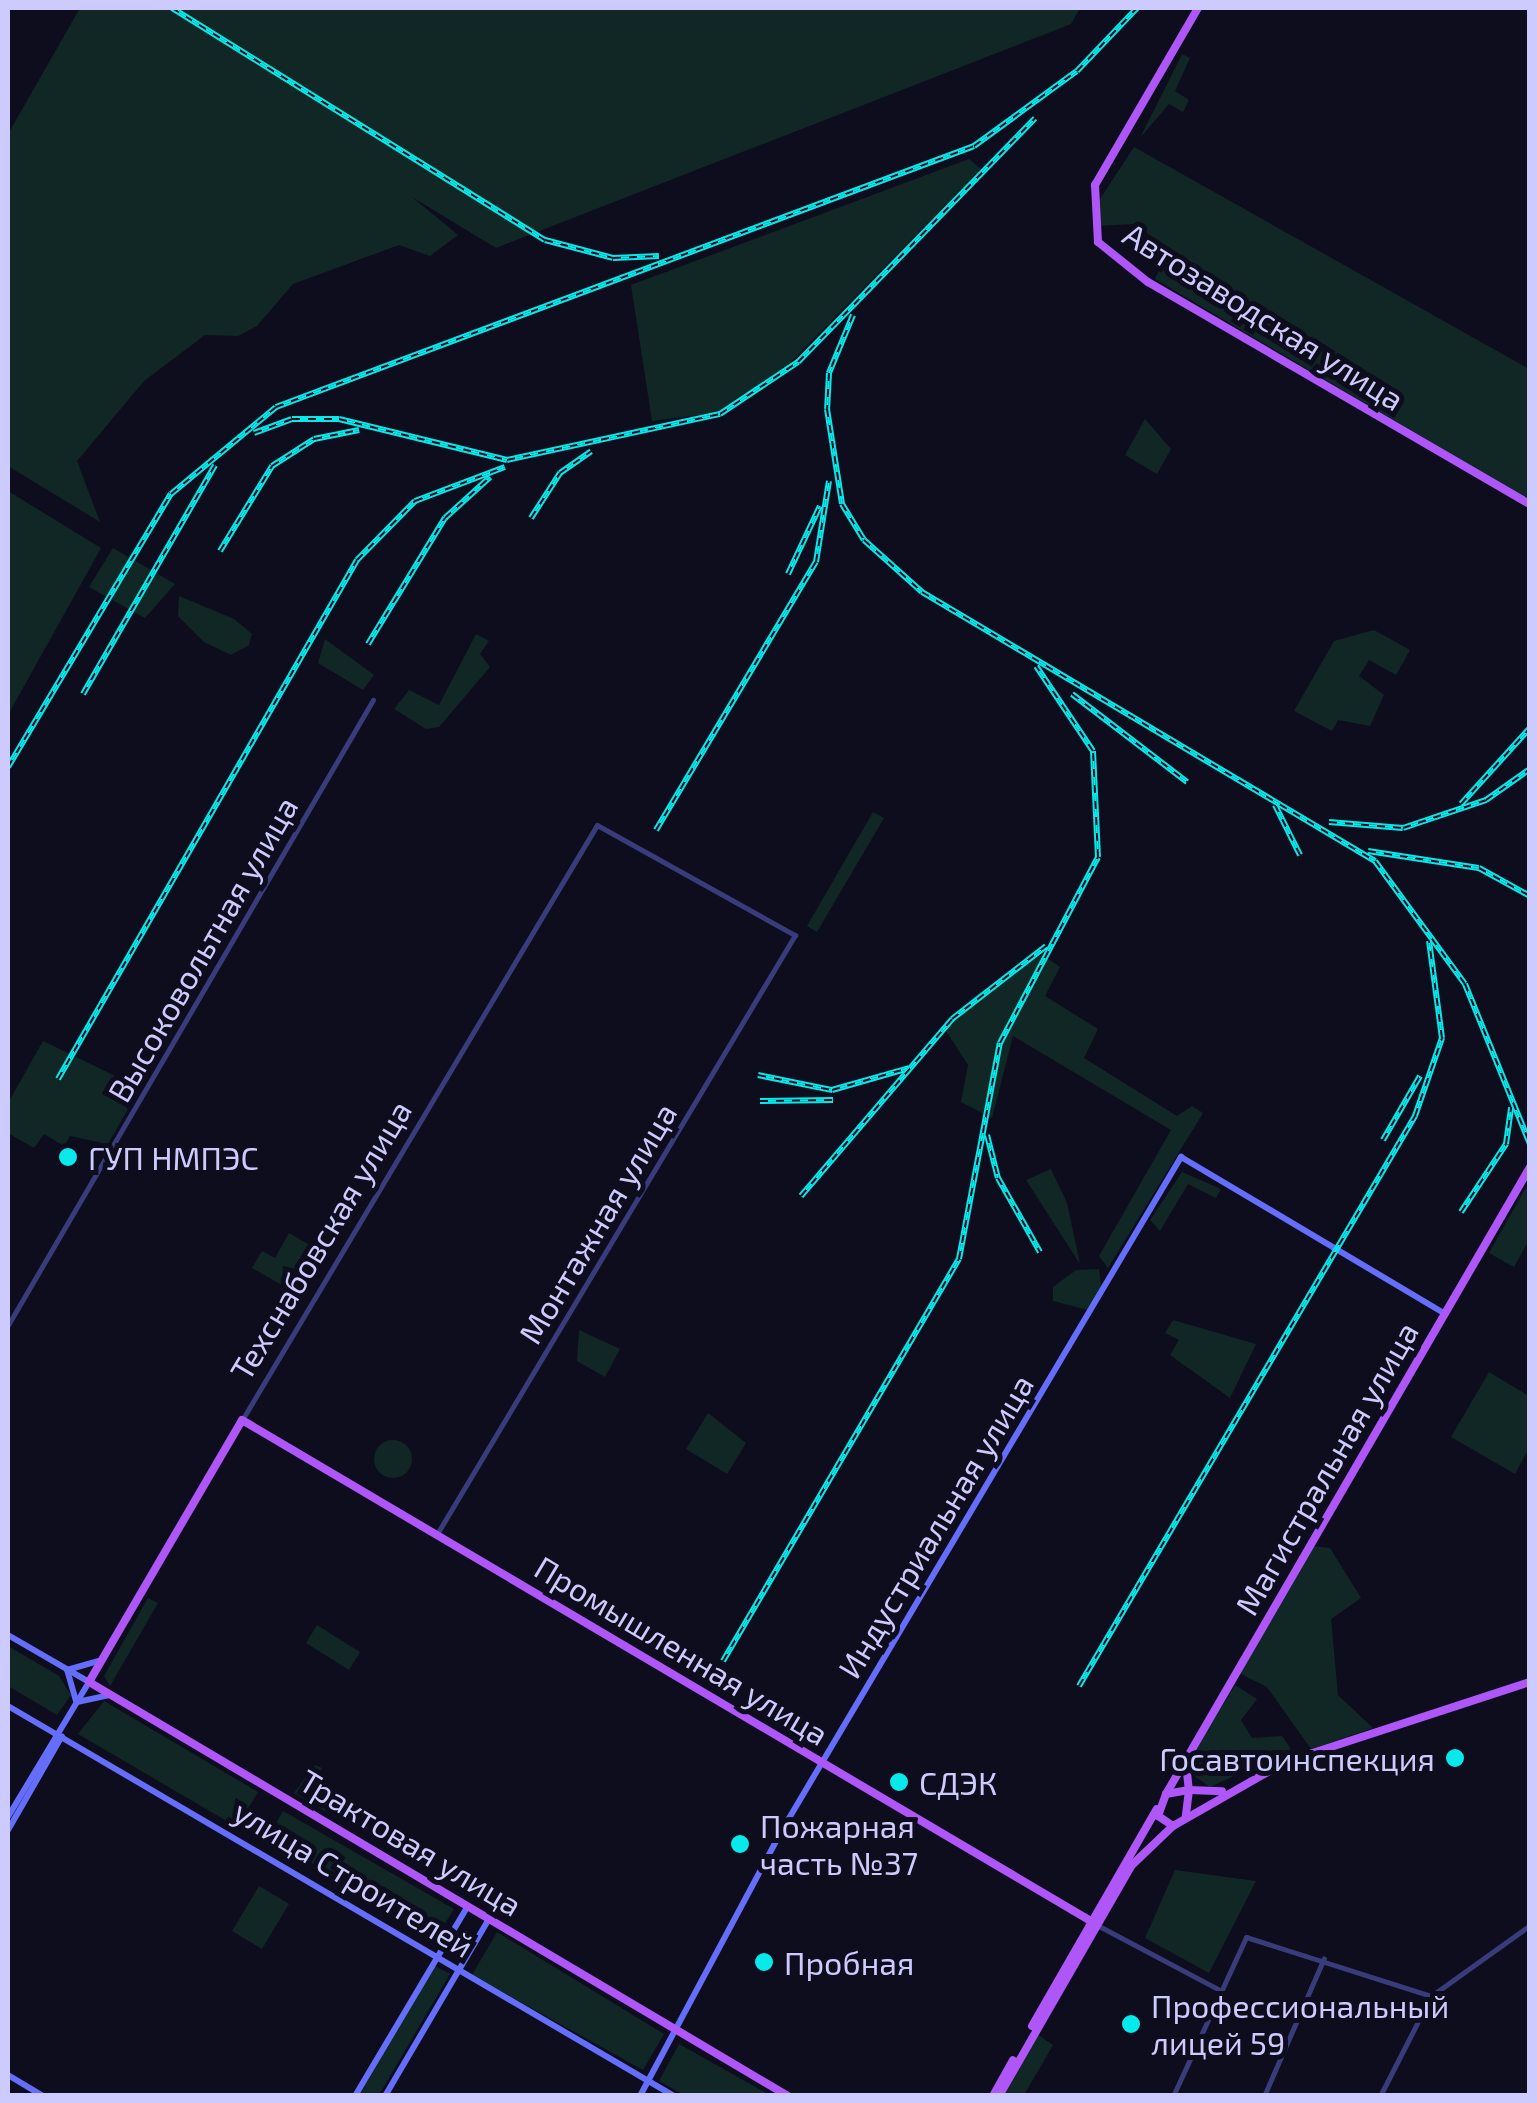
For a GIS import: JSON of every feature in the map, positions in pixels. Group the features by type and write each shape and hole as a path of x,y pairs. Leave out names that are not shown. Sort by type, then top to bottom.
{"main road":[{"name":"Автозаводская улица","path":"1198,8 1095,185 1098,242 1148,282 1530,504"},
{"name":"Индустриальная улица","path":"640,2096 671,2024 1181,1157 1445,1314"},
{"name":"Магистральная улица","path":"996,2096 1157,1809 1530,1166"},
{"name":"Промышленная улица","path":"242,1420 1093,1922"},
{"name":"Техснабовская улица","path":"88,1682 242,1420"},
{"name":"Трактовая улица","path":"8,1635 788,2096"},
{"path":"100,1660 98,1680 109,1695 76,1702 67,1670 100,1660"},
{"path":"8,1817 88,1682"},
{"path":"1166,1794 1222,1791 1530,1682"},
{"name":"улица Строителей","path":"8,1706 674,2096"},
{"path":"8,1830 58,1735"},
{"path":"1185,1818 1189,1790 1187,1757"},
{"name":"Магистральная улица","path":"1093,1922 1132,1865 1173,1826 1222,1791"},
{"path":"1157,1809 1173,1826"},
{"path":"356,2096 468,1905"},
{"path":"385,2096 490,1918"},
{"path":"8,2075 43,2096"}],"street":[{"name":"Высоковольтная улица","path":"8,1324 374,700"},
{"name":"Техснабовская улица","path":"242,1420 597,825 795,935"},
{"name":"Монтажная улица","path":"437,1534 795,935"},
{"path":"1093,1922 1218,1989"},
{"path":"1380,2096 1431,1996 1530,1925"},
{"path":"1173,2096 1216,2016 1218,1989 1246,1937 1324,1958 1431,1996"},
{"path":"1264,2096 1324,1958"}],"green space":[{"path":"80,8 1080,8 1071,24 496,248 412,197 458,235 430,256 399,245 293,284 257,326 238,336 205,335 144,381 77,461 100,522 8,466 8,134"},
{"path":"1182,54 1190,58 1175,91 1189,100 1183,112 1169,104 1140,138"},
{"path":"1134,147 1529,369 1529,500 1155,279 1169,249 1134,224 1096,226 1100,199"},
{"path":"969,159 981,169 773,380 714,413 652,421 631,285"},
{"path":"1145,419 1171,449 1157,474 1125,455"},
{"path":"8,491 101,548 8,715"},
{"path":"113,548 175,584 145,618 89,587"},
{"path":"179,596 234,619 252,634 249,645 231,655 204,642 178,616"},
{"path":"1374,630 1410,650 1396,675 1369,660 1359,676 1384,695 1370,726 1338,720 1332,731 1294,711 1334,641"},
{"path":"476,634 489,641 480,654 490,667 439,727 426,729 394,709 409,690 439,705"},
{"path":"325,639 374,675 363,690 318,663"},
{"path":"873,812 884,818 817,932 807,926"},
{"path":"1043,954 1035,976 1047,958 1060,967 1045,996 1098,1029 1084,1058 1177,1116 1192,1106 1203,1113 1108,1268 1099,1256 1171,1130 1013,1036 992,1118 961,1102 968,1065 946,1031 973,997"},
{"path":"43,1041 140,1088 108,1144 70,1136 64,1146 44,1134 34,1148 8,1133 8,1103"},
{"path":"1051,1169 1067,1203 1080,1264 1026,1180"},
{"path":"1182,1172 1221,1189 1216,1198 1188,1184 1160,1231 1150,1220"},
{"path":"1529,1182 1529,1240 1514,1267 1489,1253"},
{"path":"289,1233 325,1254 316,1269 304,1263 289,1289 252,1268 262,1251 275,1258"},
{"path":"1099,1269 1101,1287 1088,1310 1053,1301 1053,1287 1076,1270"},
{"path":"1173,1320 1256,1344 1230,1398 1170,1355 1179,1340 1165,1333"},
{"path":"579,1330 620,1349 605,1377 577,1361"},
{"path":"1489,1372 1529,1396 1529,1448 1515,1474 1451,1437"},
{"path":"708,1413 746,1443 727,1474 686,1449"},
{"path":"393,1440 407,1445 412,1459 407,1473 393,1478 379,1473 374,1459 379,1445"},
{"path":"1312,1546 1330,1548 1361,1598 1331,1619 1338,1695 1373,1728 1311,1749 1267,1687 1239,1673"},
{"path":"148,1598 158,1603 110,1686 104,1676"},
{"path":"317,1625 360,1652 349,1670 306,1643"},
{"path":"8,1646 59,1676 71,1695 57,1715 8,1686"},
{"path":"1235,1685 1257,1699 1241,1720 1252,1738 1282,1736 1291,1749 1210,1787 1193,1775 1190,1758"},
{"path":"104,1701 258,1792 237,1827 78,1734"},
{"path":"315,1765 322,1768 313,1789 368,1823 351,1826 294,1793"},
{"path":"283,1811 454,1909 444,1925 430,1917 421,1928 268,1837"},
{"path":"1175,1870 1256,1881 1209,1973 1145,1938"},
{"path":"259,1886 289,1904 262,1949 232,1931"},
{"path":"497,1932 664,2034 643,2070 472,1975"},
{"path":"435,1966 450,1974 379,2095 359,2096"},
{"path":"1038,2035 1053,2045 1024,2095 1004,2096"},
{"path":"679,2044 770,2095 684,2095 659,2081"}],"railway":[{"path":"172,8 545,240 613,258 659,256"},
{"path":"8,767 171,494 276,407 974,146 1077,71 1137,8"},
{"path":"254,433 292,419 339,419 507,460 720,414 798,362 1035,118"},
{"path":"853,315 829,373 827,409 842,504 864,540 922,592 1375,861 1465,984 1530,1144"},
{"path":"220,551 272,466 314,439 359,430"},
{"path":"531,518 560,473 591,451"},
{"path":"83,694 215,465"},
{"path":"58,1079 357,560 415,501 505,467"},
{"path":"368,644 445,518 490,477"},
{"path":"656,830 816,562 829,481"},
{"path":"788,574 820,506"},
{"path":"723,1661 959,1259 1000,1043 1098,857 1093,751 1036,666"},
{"path":"1072,694 1187,782"},
{"path":"1461,804 1530,728"},
{"path":"1329,822 1403,828 1486,800 1530,769"},
{"path":"1275,805 1300,855"},
{"path":"1368,851 1479,868 1530,896"},
{"path":"1079,1686 1415,1116 1442,1038 1429,941"},
{"path":"801,1196 952,1019 1046,946"},
{"path":"758,1075 832,1090 909,1068"},
{"path":"1383,1140 1420,1076"},
{"path":"760,1101 833,1100"},
{"path":"1461,1212 1506,1144 1511,1107"},
{"path":"987,1135 998,1178 1040,1252"}],"place":[{"name":"ГУП НМПЭС","path":"68,1157"},
{"name":"Госавтоинспекция","path":"1455,1758"},
{"name":"СДЭК","path":"899,1782"},
{"name":"Пожарная часть №37","path":"740,1844"},
{"name":"Пробная","path":"764,1962"},
{"name":"Профессиональный лицей 59","path":"1131,2024"}]}
